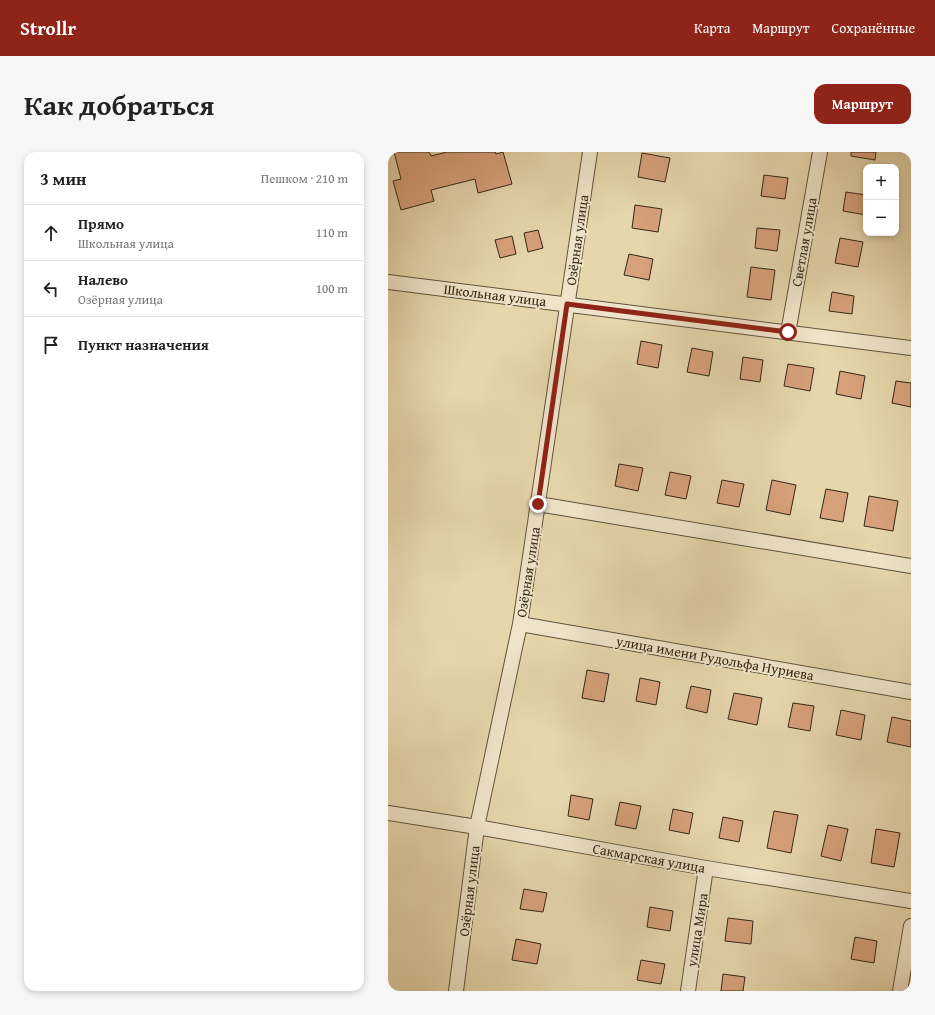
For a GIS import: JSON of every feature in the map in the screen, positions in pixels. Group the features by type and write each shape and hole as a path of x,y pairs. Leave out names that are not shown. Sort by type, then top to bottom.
{"street":[{"name":"Озёрная улица","path":"456,991 477,827 520,624 590,152"},
{"name":"Светлая улица","path":"788,332 820,152"},
{"name":"Школьная улица","path":"388,282 911,348"},
{"path":"538,504 911,566"},
{"name":"улица имени Рудольфа Нуриева","path":"520,624 911,692"},
{"name":"Сакмарская улица","path":"388,813 477,827 706,868 911,901"},
{"name":"улица Мира","path":"688,991 706,868"},
{"path":"900,991 911,926"}],"building":[{"path":"394,152 429,152 431,156 447,152 495,152 496,154 503,152 512,184 478,193 475,179 431,190 434,201 401,210 393,181 401,179"},
{"path":"851,152 876,152 875,160 851,156"},
{"path":"642,153 670,158 665,182 638,177"},
{"path":"764,175 788,178 785,199 761,196"},
{"path":"846,192 863,195 863,214 843,211"},
{"path":"635,205 662,209 658,232 632,228"},
{"path":"757,228 780,230 777,251 755,248"},
{"path":"538,230 543,248 528,252 524,233"},
{"path":"512,236 516,254 500,258 495,240"},
{"path":"840,238 863,242 858,267 835,263"},
{"path":"629,254 653,259 649,280 624,275"},
{"path":"751,267 775,270 771,300 747,297"},
{"path":"832,292 854,296 852,314 829,311"},
{"path":"641,341 662,345 658,368 637,364"},
{"path":"692,348 713,352 709,376 687,372"},
{"path":"743,357 763,360 760,382 740,379"},
{"path":"788,364 814,368 810,391 784,386"},
{"path":"840,371 865,376 861,399 836,394"},
{"path":"896,381 911,383 911,407 892,403"},
{"path":"619,464 643,468 638,491 615,486"},
{"path":"670,472 691,476 686,499 665,495"},
{"path":"722,480 744,484 739,507 717,503"},
{"path":"772,480 796,485 790,515 766,510"},
{"path":"826,489 848,493 843,522 820,518"},
{"path":"869,496 898,501 893,531 864,526"},
{"path":"587,670 609,674 604,702 582,698"},
{"path":"640,678 660,682 656,705 636,701"},
{"path":"691,686 711,690 707,713 686,708"},
{"path":"734,693 762,698 757,725 728,719"},
{"path":"793,703 814,706 810,731 788,727"},
{"path":"841,710 865,715 861,740 836,735"},
{"path":"892,717 911,721 911,747 887,742"},
{"path":"571,795 593,799 589,820 568,816"},
{"path":"620,802 641,806 636,829 615,825"},
{"path":"673,809 693,813 689,834 669,830"},
{"path":"774,811 798,815 791,853 767,848"},
{"path":"723,817 743,821 739,842 719,838"},
{"path":"828,825 848,829 841,861 821,856"},
{"path":"876,829 900,833 894,867 871,863"},
{"path":"524,889 547,893 543,912 520,909"},
{"path":"650,907 673,911 670,931 647,927"},
{"path":"728,918 753,921 751,944 725,941"},
{"path":"855,937 877,941 874,963 851,959"},
{"path":"516,939 541,944 537,964 512,960"},
{"path":"641,960 665,964 661,984 637,980"},
{"path":"723,974 745,977 743,991 721,991"}],"route":[{"path":"538,504 567,304 788,332"}]}
